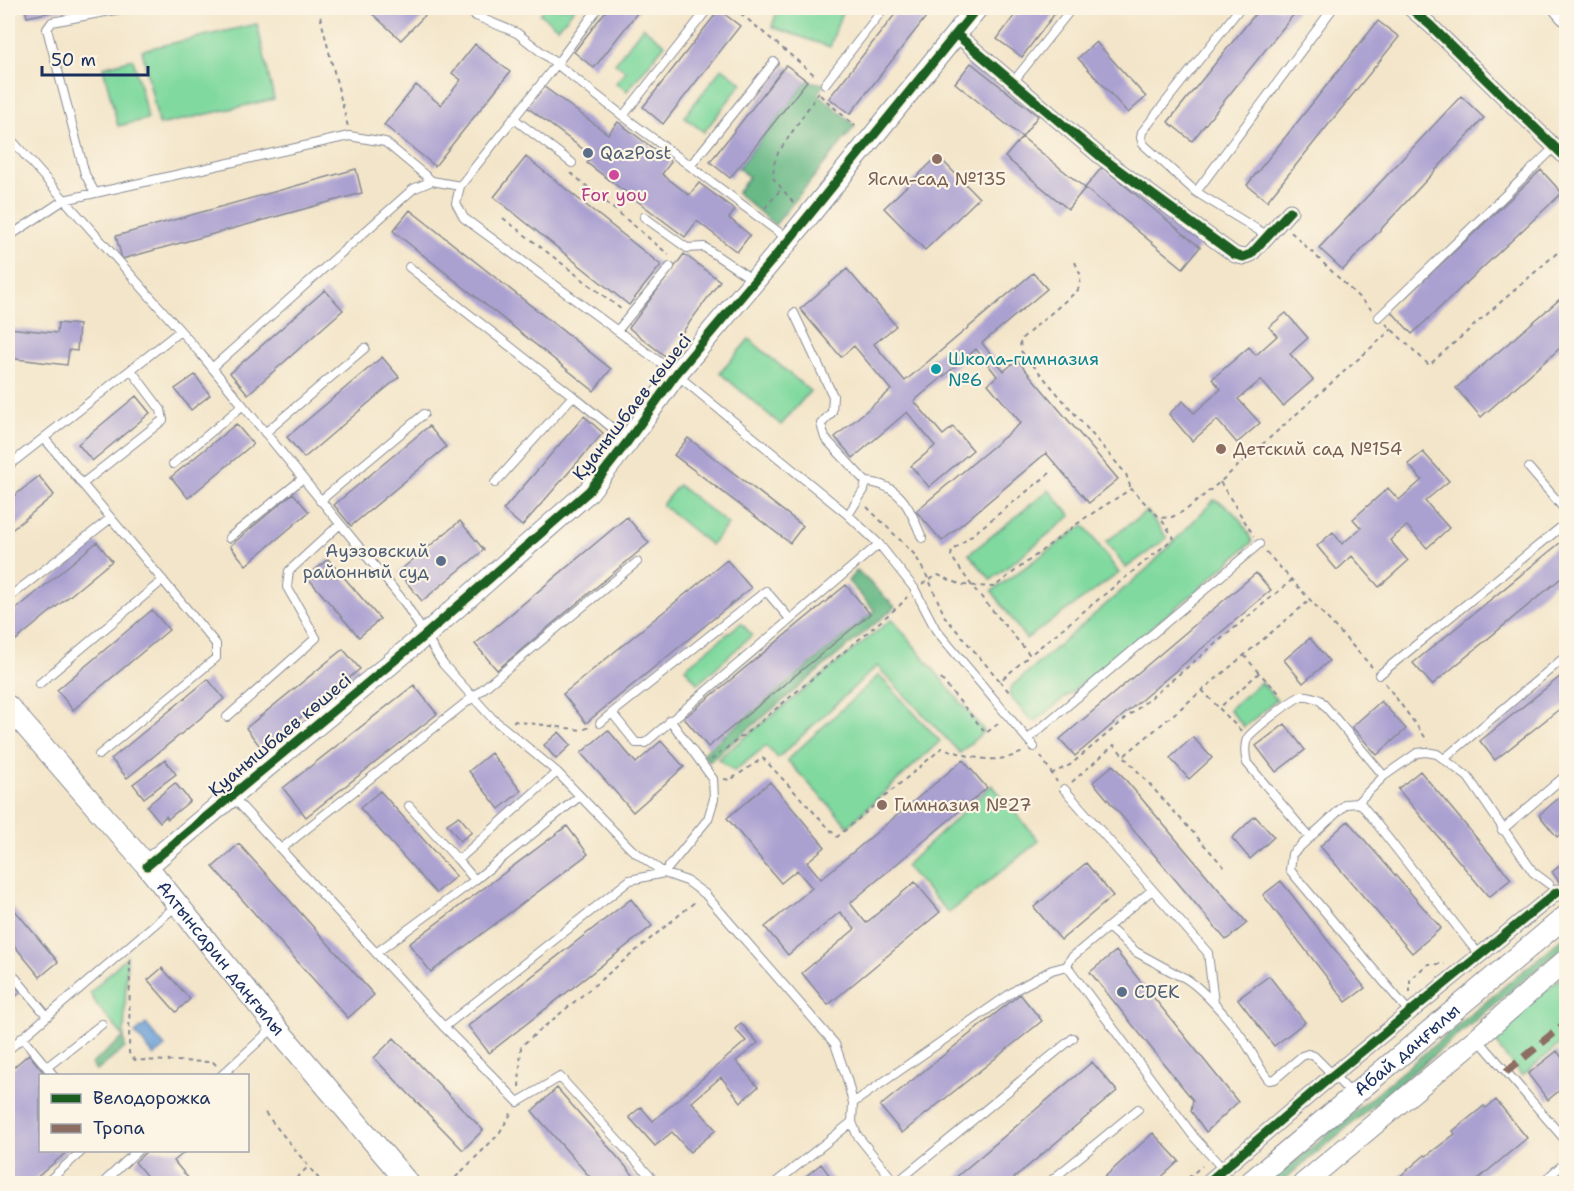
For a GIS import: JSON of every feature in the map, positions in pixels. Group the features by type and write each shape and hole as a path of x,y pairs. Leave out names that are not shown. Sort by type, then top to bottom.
{"main road":[{"path":"1560,8 1566,15"},
{"name":"Қуанышбаев көшесі","path":"147,866 424,636 589,491 676,374 789,240 974,9"},
{"name":"Алтынсарин даңғылы","path":"8,706 147,866 275,1026 409,1184"},
{"name":"Абай даңғылы","path":"1248,1184 1566,916"},
{"name":"Абай даңғылы","path":"1303,1184 1566,960"}],"street":[{"path":"1410,8 1561,152"},
{"path":"956,34 1101,157 1235,255 1243,257 1251,254 1285,217"},
{"path":"1206,1184 1333,1075 1480,956 1553,888"}],"lane":[{"path":"95,193 85,174 47,29 52,22 126,8"},
{"path":"466,8 476,16 517,33 623,116 789,240"},
{"path":"476,16 482,8"},
{"path":"598,8 460,186 456,203 464,218 676,374 848,515 879,544 914,588 936,630 1034,747"},
{"path":"825,84 884,8"},
{"path":"1013,82 1072,8"},
{"path":"1240,8 1142,132 1141,138 1143,144 1196,192 1268,236"},
{"path":"1196,192 1334,8"},
{"path":"623,116 706,11"},
{"path":"690,166 774,62"},
{"path":"513,118 572,163"},
{"path":"8,136 212,368 405,603 443,664 492,718 557,772 631,849 664,873 687,881 705,894 835,1044 847,1078 853,1103 852,1122 857,1135 896,1183 1073,1038"},
{"path":"8,237 64,200 349,136 386,142 432,181 460,186"},
{"path":"1379,317 1561,152"},
{"path":"212,368 413,189 432,181"},
{"path":"644,217 687,248 704,247 754,281"},
{"path":"409,267 628,441"},
{"path":"617,331 670,267"},
{"path":"794,313 833,396 832,412 821,424 825,438 866,482 875,482 890,487 908,505 922,538"},
{"path":"8,466 180,331"},
{"path":"265,434 365,348"},
{"path":"82,484 163,420 161,410 131,370"},
{"path":"495,483 573,396"},
{"path":"173,464 242,406"},
{"path":"320,501 424,414"},
{"path":"44,438 216,644 216,658 99,755"},
{"path":"1529,468 1566,511"},
{"path":"229,538 302,479"},
{"path":"848,515 864,490 866,482"},
{"path":"8,598 111,518"},
{"path":"1379,675 1566,523"},
{"path":"227,717 316,638 287,587 289,571 340,524"},
{"path":"612,713 636,743 645,743 879,544"},
{"path":"1028,739 1259,544"},
{"path":"281,849 473,697 637,562"},
{"path":"39,684 163,580"},
{"path":"600,723 766,591 790,619"},
{"path":"1440,756 1566,657"},
{"path":"1310,838 1247,763 1245,752 1247,738 1278,711 1298,697 1306,695 1320,700 1384,776"},
{"path":"444,1027 630,880 664,873 708,819 714,799 712,779 670,720"},
{"path":"1357,803 1384,776 1417,753 1426,752 1440,756 1468,777 1502,830 1533,872 1553,888"},
{"path":"458,860 557,772"},
{"path":"1502,830 1566,775"},
{"path":"1064,789 1208,953 1214,1004"},
{"path":"232,796 444,1027 518,1102 560,1077 657,1184"},
{"path":"376,953 475,880 580,796"},
{"path":"1410,1013 1290,870 1292,854 1346,804 1362,805 1480,956"},
{"path":"408,806 475,880"},
{"path":"853,1103 1017,989 1052,970 1067,966 1071,958 1152,890"},
{"path":"8,1050 177,905"},
{"path":"1108,927 1136,952 1185,977 1214,1004 1246,1043 1262,1073 1269,1080 1275,1079 1302,1056 1308,1054 1314,1056 1354,1096"},
{"path":"1067,966 1194,1137 1223,1169"},
{"path":"8,969 47,1016"},
{"path":"47,1067 102,1024"},
{"path":"223,1074 275,1026"},
{"path":"22,1037 52,1074"},
{"path":"1477,1038 1566,1141"},
{"path":"1047,1184 1138,1109"},
{"path":"774,1184 852,1122"},
{"path":"45,1184 81,1152"},
{"path":"102,1184 136,1152"},
{"path":"1540,1184 1566,1162"}],"path":[{"path":"318,8 345,110 349,136"},
{"path":"734,8 825,84"},
{"path":"793,202 773,178 774,164 778,153 818,93 855,126"},
{"path":"571,175 669,253 670,267"},
{"path":"760,214 781,189"},
{"path":"1285,217 1379,317 1429,365 1566,244"},
{"path":"503,218 630,315"},
{"path":"1000,681 1174,538 1160,518 1131,489 1126,474 1021,351 1020,340 1078,290 1081,276 1076,262"},
{"path":"1160,518 1172,517 1186,510 1392,329"},
{"path":"1030,655 972,586 951,556 952,551 1050,473"},
{"path":"1220,482 1259,544 1379,675 1440,756"},
{"path":"704,765 758,724 891,613 914,588 938,575 962,585 994,587 1085,518 1131,489"},
{"path":"858,500 897,535 915,555 945,617 1009,692"},
{"path":"1051,774 1070,765 1292,580"},
{"path":"1125,755 1310,600"},
{"path":"1244,656 1290,704"},
{"path":"1219,708 1259,673"},
{"path":"941,679 986,734 996,725"},
{"path":"1202,690 1247,738"},
{"path":"492,718 582,730 600,723"},
{"path":"1064,789 1114,745 1226,868"},
{"path":"712,779 730,780 763,758 837,837 942,748 984,760 1008,758 1034,747 1054,778"},
{"path":"449,1184 498,1135 518,1102 521,1046 705,894"},
{"path":"130,945 129,1053 135,1060 213,1062 223,1074"},
{"path":"265,1113 323,1184"},
{"path":"290,1184 309,1166"}],"green space":[{"path":"545,8 575,8 558,28 540,14"},
{"path":"778,8 843,8 830,47 772,27"},
{"path":"257,24 274,99 159,125 142,50"},
{"path":"643,27 665,44 627,91 616,83 626,71 615,63"},
{"path":"133,59 148,119 118,126 103,67"},
{"path":"722,68 742,83 704,132 684,117"},
{"path":"807,81 825,84 818,93 855,126 775,225 737,193 749,177 738,168"},
{"path":"749,339 810,391 781,425 720,373"},
{"path":"678,485 728,524 711,545 662,505"},
{"path":"1049,490 1071,516 991,580 969,554"},
{"path":"1214,500 1226,506 1237,516 1252,542 1194,593 1036,721 1031,720 1009,695 1012,686 1149,567"},
{"path":"1147,511 1167,538 1126,568 1106,542"},
{"path":"1084,525 1119,573 1026,639 992,591"},
{"path":"857,570 895,607 709,762 702,754 875,611 848,581"},
{"path":"892,619 984,731 960,753 877,666 778,758 766,746 734,771 718,759"},
{"path":"741,623 752,635 698,684 685,668"},
{"path":"879,675 940,741 848,826 787,760"},
{"path":"1261,682 1277,700 1244,727 1229,709"},
{"path":"992,785 1039,841 949,913 905,866"},
{"path":"1566,935 1566,945 1280,1183 1269,1183"},
{"path":"127,956 124,1037 90,993"},
{"path":"1566,974 1566,1039 1522,1076 1501,1051 1494,1036 1498,1027"},
{"path":"124,1037 125,1048 97,1071 91,1064"}],"water":[{"path":"146,1024 165,1047 154,1056 135,1033"}],"building":[{"path":"25,8 66,8 66,9 27,17"},
{"path":"366,8 428,8 430,10 401,40"},
{"path":"608,8 641,8 594,68 574,52"},
{"path":"900,8 914,8 926,17 850,114 829,98"},
{"path":"1020,8 1059,8 1022,57 997,39"},
{"path":"1260,8 1299,8 1192,141 1168,122"},
{"path":"719,10 740,26 663,124 643,107"},
{"path":"1378,21 1399,37 1267,201 1247,185"},
{"path":"1096,42 1146,97 1128,113 1078,58"},
{"path":"475,44 510,72 435,166 384,125 416,85 441,105 461,80 452,73"},
{"path":"971,63 1038,116 1022,137 955,83"},
{"path":"786,65 807,81 730,178 710,162"},
{"path":"543,86 608,134 618,122 671,162 662,174 689,195 699,183 735,210 729,218 750,235 737,252 697,221 685,237 587,163 592,156 527,107"},
{"path":"1461,96 1484,118 1343,270 1319,248"},
{"path":"1022,137 1085,188 1068,209 1005,157"},
{"name":"Ясли-сад №135","path":"938,156 979,198 925,250 884,208"},
{"path":"526,157 661,265 629,305 494,197"},
{"path":"1102,167 1200,247 1183,268 1085,188"},
{"path":"356,169 362,193 122,259 116,236"},
{"path":"1541,170 1562,193 1412,334 1391,311"},
{"path":"410,210 611,369 594,391 393,231"},
{"path":"684,254 720,281 665,356 629,328"},
{"path":"847,269 896,326 874,344 905,381 1033,273 1047,289 982,343 1004,371 1017,360 1118,479 1089,503 1046,453 942,541 916,511 1021,423 988,384 997,376 976,349 914,401 943,435 953,427 973,450 929,487 911,466 935,446 907,412 853,458 835,437 891,390 854,346 841,357 800,309"},
{"path":"325,290 343,310 248,394 230,373"},
{"path":"1566,294 1566,343 1481,417 1456,388"},
{"path":"1286,313 1308,338 1290,354 1313,380 1283,406 1261,380 1238,399 1260,423 1237,443 1217,420 1192,441 1169,414 1183,401 1194,413 1221,389 1212,379 1249,347 1256,355 1277,336 1269,327"},
{"path":"58,323 79,325 77,351 69,350 67,365 8,358 8,328 57,333"},
{"path":"382,357 399,377 304,458 287,437"},
{"path":"195,375 210,395 191,410 175,389"},
{"path":"136,396 150,413 92,461 78,444"},
{"path":"584,416 603,433 522,526 503,510"},
{"path":"236,424 253,444 188,498 171,477"},
{"path":"429,426 446,447 351,526 334,505"},
{"path":"688,438 803,526 790,543 674,455"},
{"path":"1423,452 1449,481 1425,501 1449,528 1427,548 1407,526 1390,540 1408,561 1379,587 1352,556 1337,570 1317,546 1333,532 1342,544 1361,528 1353,519 1388,488 1399,500 1422,480 1408,464"},
{"path":"39,476 54,495 8,533 8,501"},
{"path":"293,493 309,512 246,565 230,546"},
{"path":"627,517 649,543 497,670 475,644"},
{"name":"Ауэзовский районный суд","path":"460,521 484,550 422,601 398,572"},
{"path":"1566,538 1566,574 1432,685 1413,663"},
{"path":"97,542 112,561 16,640 8,630 8,616"},
{"path":"328,559 380,619 359,637 307,577"},
{"path":"727,560 751,588 586,723 563,694"},
{"path":"1256,573 1271,590 1075,756 1060,739"},
{"path":"846,585 870,614 708,747 684,718"},
{"path":"152,610 169,630 73,710 57,690"},
{"path":"1310,638 1329,661 1303,683 1284,660"},
{"path":"343,649 360,669 262,749 246,728"},
{"path":"1566,672 1566,704 1495,760 1480,741"},
{"path":"208,679 224,699 127,778 111,759"},
{"path":"414,685 437,714 306,817 283,788"},
{"path":"1381,701 1406,729 1377,755 1352,727"},
{"path":"1285,724 1305,750 1276,772 1256,746"},
{"path":"608,730 636,763 661,741 684,767 633,812 581,753"},
{"path":"559,732 571,745 556,759 544,745"},
{"path":"1193,737 1212,758 1189,779 1170,758"},
{"path":"491,753 521,791 499,809 469,771"},
{"path":"165,760 176,774 144,798 133,784"},
{"path":"963,760 987,788 850,903 866,923 915,882 940,912 828,1005 802,973 855,929 840,912 788,955 765,927 812,888 797,870 781,883 727,818 770,782 825,847 807,862 821,879"},
{"path":"1113,765 1247,923 1226,940 1093,782"},
{"path":"1420,771 1511,879 1489,897 1398,789"},
{"path":"175,783 190,801 168,819 166,816 160,822 147,806"},
{"path":"380,791 456,876 436,893 360,808"},
{"path":"1566,792 1566,829 1557,837 1539,815"},
{"path":"459,816 472,832 460,841 447,824"},
{"path":"1255,816 1274,837 1250,859 1232,838"},
{"path":"1348,821 1441,928 1412,953 1320,846"},
{"path":"567,826 588,854 431,972 409,944"},
{"path":"239,844 374,995 348,1018 213,867"},
{"path":"1566,861 1566,878 1560,883 1552,872"},
{"path":"1086,863 1113,896 1061,940 1034,907"},
{"path":"1281,881 1365,988 1346,1002 1263,895"},
{"path":"631,899 652,926 489,1053 468,1026"},
{"path":"8,902 58,962 40,977 8,938"},
{"path":"1116,951 1238,1102 1206,1132 1191,1111 1193,1100 1090,972"},
{"path":"162,968 190,999 176,1012 148,980"},
{"path":"8,976 21,992 8,1003"},
{"path":"1269,976 1305,1022 1274,1046 1238,999"},
{"path":"1020,994 1042,1021 902,1133 880,1106"},
{"path":"741,1023 758,1043 736,1061 758,1087 741,1102 721,1077 692,1102 716,1130 690,1152 672,1132 655,1146 629,1117 641,1107 653,1121 746,1041 735,1029"},
{"path":"394,1038 483,1130 463,1150 374,1058"},
{"path":"1557,1051 1566,1063 1566,1085 1548,1100 1528,1074"},
{"path":"29,1054 44,1074 39,1074 39,1152 67,1152 29,1184 8,1184 8,1072"},
{"path":"1092,1062 1117,1091 1007,1184 948,1184"},
{"path":"557,1088 641,1184 596,1184 532,1111"},
{"path":"1496,1100 1527,1138 1472,1184 1391,1184 1425,1155 1455,1134 1453,1131 1484,1106 1486,1108"},
{"path":"1153,1133 1179,1161 1154,1184 1097,1184"},
{"path":"146,1152 185,1152 174,1161 193,1184 153,1184 135,1162"},
{"path":"821,1164 836,1184 802,1184 800,1181"}],"marked path":[{"path":"1506,1072 1566,1023"}],"cycle path":[{"path":"147,866 424,636 589,491 676,374 789,240 977,8"},
{"path":"1410,8 1566,158"},
{"path":"956,34 1101,157 1235,255 1243,257 1251,254 1290,211"},
{"path":"1206,1184 1333,1075 1557,892"}],"place":[{"name":"QazPost","path":"588,153"},
{"name":"Ясли-сад №135","path":"937,159"},
{"name":"For you","path":"614,175"},
{"name":"Школа-гимназия №6","path":"936,369"},
{"name":"Детский сад №154","path":"1221,449"},
{"name":"Ауэзовский районный суд","path":"441,561"},
{"name":"Гимназия №27","path":"882,805"},
{"name":"CDEK","path":"1122,992"}]}
